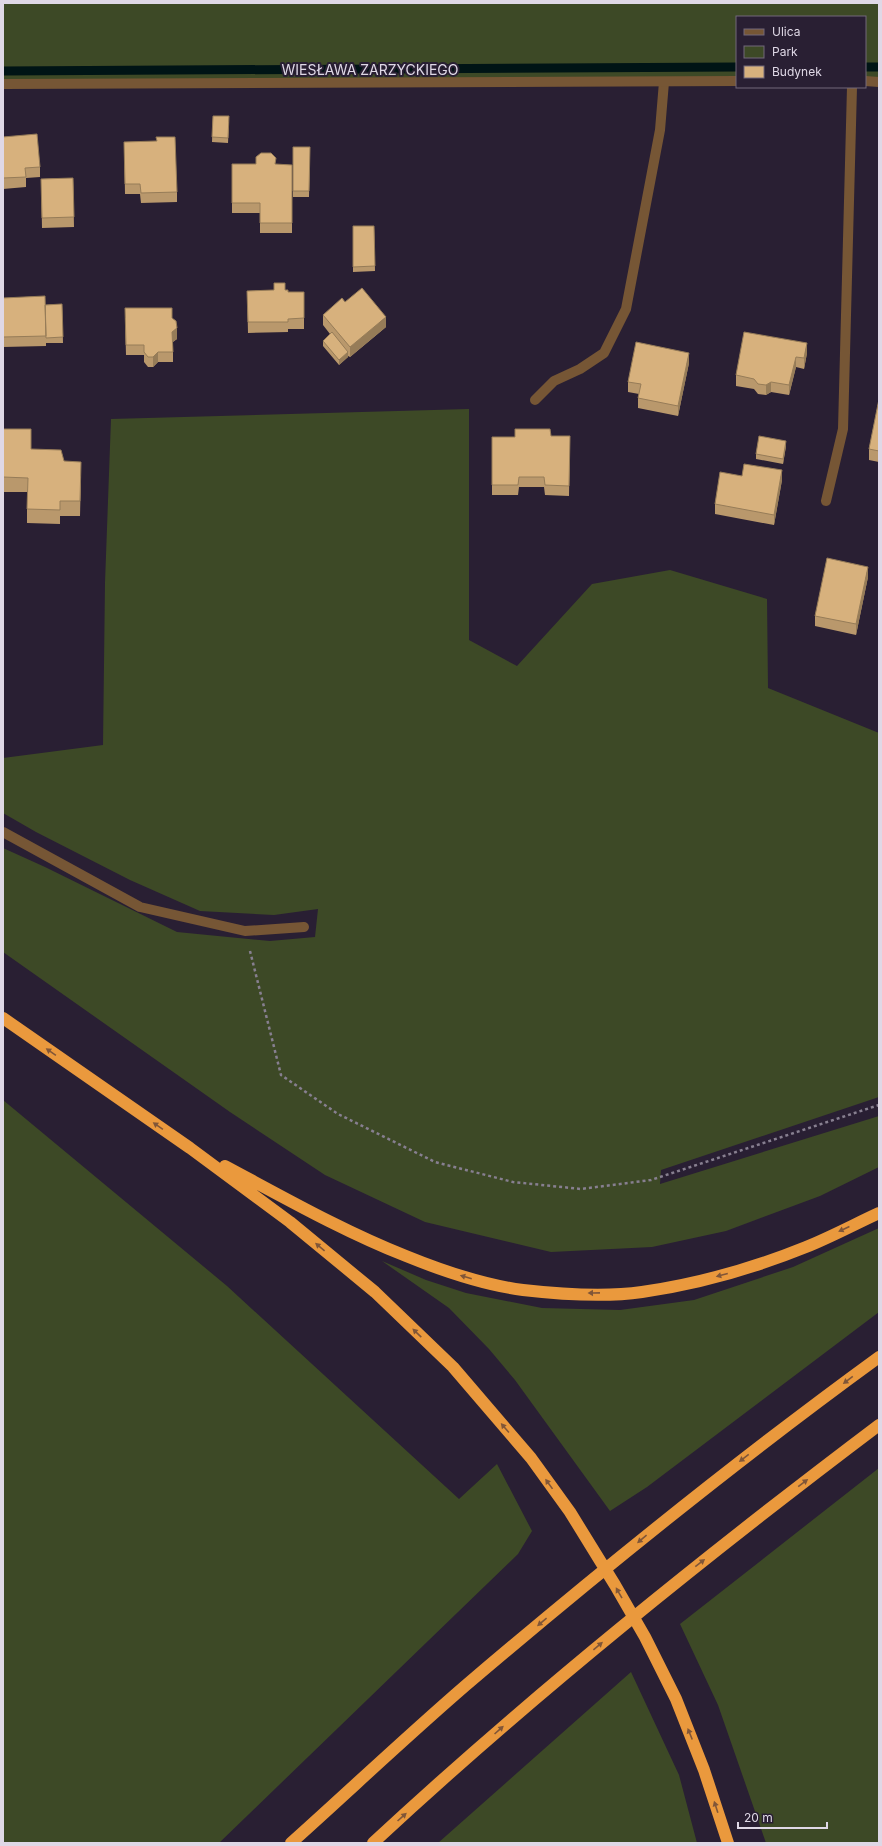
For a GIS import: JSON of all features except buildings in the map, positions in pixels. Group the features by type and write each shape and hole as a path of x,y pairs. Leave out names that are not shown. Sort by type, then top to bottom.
{"highway":[{"path":"3,1018 190,1148 290,1222 375,1292 453,1367 531,1458 570,1512 645,1637 676,1699 704,1770 728,1843"},
{"path":"190,1148 354,1234 400,1254 467,1277 522,1290 583,1294 640,1292 693,1283 750,1268 807,1247 879,1212"},
{"path":"291,1843 464,1687 647,1535 746,1457 879,1357"},
{"path":"373,1843 540,1694 633,1617 792,1491 879,1425"}],"street":[{"name":"WIESŁAWA ZARZYCKIEGO","path":"3,84 736,81"},
{"path":"866,81 879,82"},
{"path":"535,400 554,381 580,369 604,353 626,309 660,130 664,82"},
{"path":"826,501 843,429 852,88"},
{"path":"3,832 140,907 246,931 304,927"}],"path":[{"path":"246,931 281,1075 338,1114 435,1162 513,1182 581,1189 651,1180 879,1105"}],"green space":[{"path":"3,3 879,3 879,82 866,81 866,16 736,16 736,81 3,84"},
{"path":"469,409 469,640 517,666 592,584 670,570 767,599 768,688 879,733 879,1097 661,1170 660,1184 879,1116 879,1167 820,1196 726,1231 652,1247 551,1252 425,1222 325,1175 230,1112 3,952 3,848 177,932 270,941 315,937 318,909 274,915 200,911 130,880 36,832 3,813 3,758 103,745 105,583 111,419"},
{"path":"3,1100 227,1286 459,1499 497,1464 532,1531 518,1554 219,1843 3,1843"},
{"path":"879,1228 879,1312 647,1487 610,1511 515,1380 489,1349 449,1308 382,1261 426,1280 466,1293 542,1308 620,1310 694,1300 793,1267"},
{"path":"879,1468 879,1843 766,1843 718,1705 680,1624"},
{"path":"631,1672 679,1775 697,1843 438,1843"}],"waterway":[{"path":"3,71 736,67"},
{"path":"866,67 879,67"}]}
